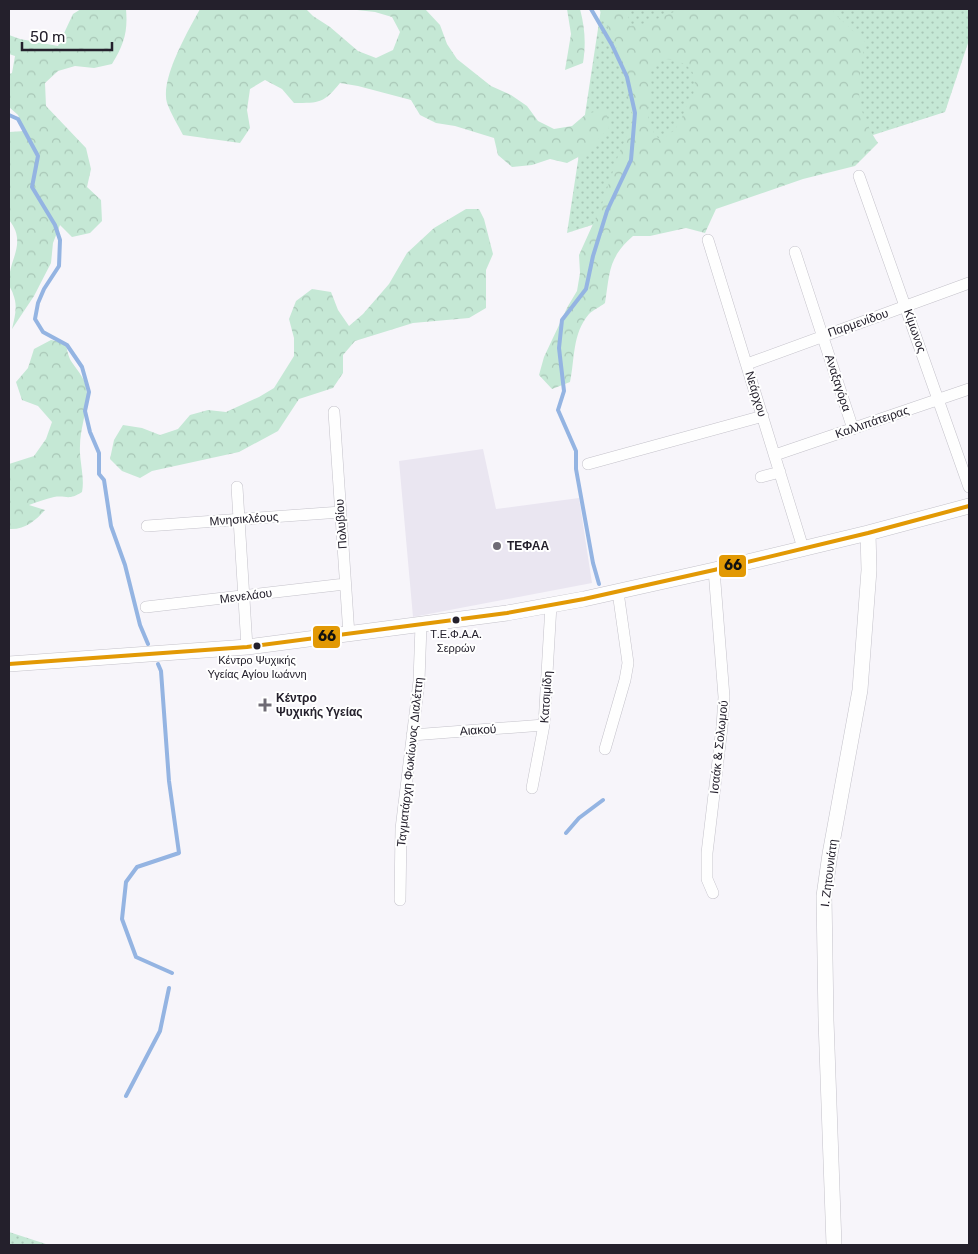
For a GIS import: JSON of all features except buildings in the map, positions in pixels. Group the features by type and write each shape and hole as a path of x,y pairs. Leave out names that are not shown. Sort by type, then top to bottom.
{"street":[{"name":"Κίμωνος","path":"859,176 969,487"},
{"name":"Νεάρχου","path":"708,240 803,548"},
{"name":"Αναξαγόρα","path":"795,252 853,429"},
{"name":"Παρμενίδου","path":"746,364 969,283"},
{"name":"Καλλιπάτειρας","path":"775,455 969,389"},
{"name":"Πολυβίου","path":"334,412 349,635"},
{"path":"588,464 762,416"},
{"path":"761,477 780,472"},
{"path":"237,487 247,647"},
{"path":"9,664 247,647 477,618 618,592 868,533 969,506"},
{"name":"Μνησικλέους","path":"147,526 341,512"},
{"name":"Ι. Ζητουνιάτη","path":"834,1245 826,1020 824,896 860,690 869,578 868,533"},
{"name":"Ισαάκ & Σολωμού","path":"712,893 707,879 707,853 724,697 714,570"},
{"name":"Μενελάου","path":"146,607 346,584"},
{"path":"605,749 626,680 628,664 618,592"},
{"name":"Κατσιμίδη","path":"532,788 544,725 551,605"},
{"name":"Ταγματάρχη Φωκίωνος Διαλέττη","path":"400,900 402,829 419,680 421,625"},
{"name":"Αιακού","path":"412,735 544,725"}],"shaded area":[{"name":"ΤΕΦΑΑ","path":"483,449 496,509 579,498 592,583 413,617 399,461"}],"green space":[{"path":"81,9 126,9 124,38 112,64 94,68 75,66 58,71 45,83 46,106 86,148 91,169 87,187 101,200 102,221 90,233 72,237 60,225 53,243 51,263 34,296 12,329 16,307 15,298 9,285 9,275 16,252 17,236 9,220 9,132 25,131 18,115 9,107 9,74 12,73 15,56 9,54 9,35 58,46 73,14"},
{"path":"200,9 306,9 358,51 376,58 393,50 400,32 392,17 356,9 425,9 440,25 447,44 457,59 491,86 511,95 527,106 538,121 554,129 572,126 586,114 606,109 609,128 584,154 567,163 550,159 532,165 512,167 498,155 494,138 455,126 436,123 420,115 411,100 340,83 330,95 321,100 310,103 294,103 282,89 265,80 250,89 247,110 250,128 240,143 183,135 167,103 166,93 176,55"},
{"path":"567,9 580,9 585,43 583,63 565,70 571,34"},
{"path":"599,9 627,9 630,26 647,23 681,9 832,9 865,42 860,71 859,94 864,117 878,143 855,166 803,179 716,209 705,233 686,228 650,236 633,236 614,259 609,274 605,303 589,314 580,330 575,347 570,382 552,389 539,375 544,357 577,291 580,273 579,255 602,204 619,153 634,120 625,85 625,68","holes":["665,59 675,60 686,65 692,71 695,79 693,98 687,105 675,129 661,141 653,132 649,123 651,89 649,70"]},
{"path":"601,9 969,9 969,40 945,112 567,233"},
{"path":"466,209 479,209 484,219 493,254 486,270 486,308 469,318 413,323 355,341 343,355 343,373 333,388 299,399 278,431 239,452 152,471 140,478 122,471 110,459 114,440 123,425 142,428 160,435 178,429 190,415 208,410 226,412 274,388 294,356 294,338 289,319 296,301 312,289 331,292 338,310 349,326 363,314 389,284 407,253 434,228"},
{"path":"51,340 65,343 70,359 86,385 87,401 80,446 82,492 74,496 54,497 29,505 45,510 29,524 20,528 9,529 9,464 34,456 46,439 52,422 38,406 22,400 16,382 28,368 34,349"},
{"path":"9,1232 49,1245 9,1245"}],"waterway":[{"path":"591,9 612,45 627,77 635,113 631,160 607,211 593,256 586,289 562,320 559,348 564,391 558,410 576,451 576,469 593,563 599,584"},
{"path":"9,115 18,119 38,156 32,187 55,225 60,240 59,266 44,289 38,303 35,319 43,332 67,345 82,367 89,392 85,411 90,432 99,453 99,474 104,480 111,526 125,565 140,625 148,644"},
{"path":"158,664 161,671 169,781 179,853 137,867 126,882 122,919 136,957 172,973"},
{"path":"566,833 579,818 603,800"},
{"path":"126,1096 160,1031 169,988"}],"transit line":[{"name":"66","path":"9,664 247,647 507,613 584,599 714,570 868,533 969,506"}],"place":[{"name":"ΤΕΦΑΑ","path":"497,546"},
{"name":"Τ.Ε.Φ.Α.Α. Σερρών","path":"456,620"},
{"name":"Κέντρο Ψυχικής Υγείας Αγίου Ιωάννη","path":"257,646"},
{"name":"Κέντρο Ψυχικής Υγείας","path":"265,705"}]}
